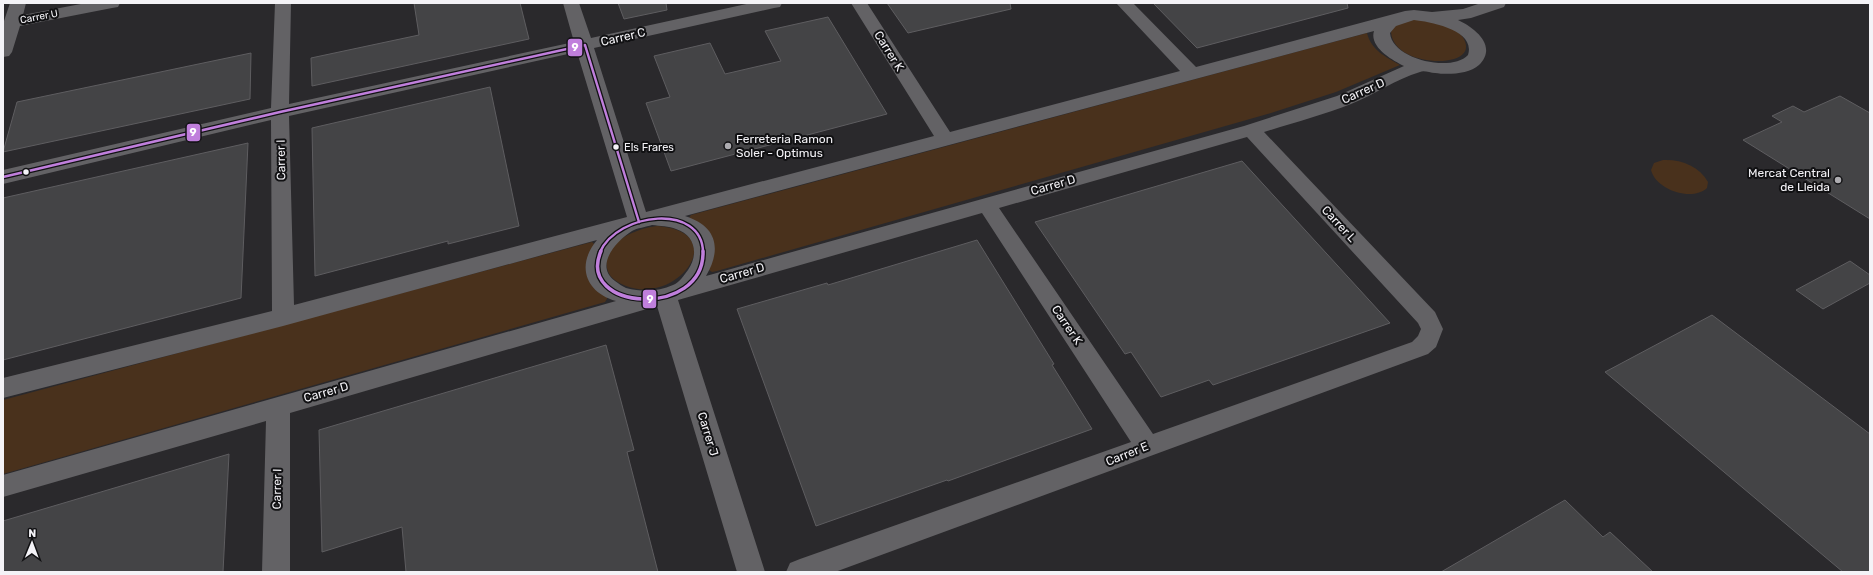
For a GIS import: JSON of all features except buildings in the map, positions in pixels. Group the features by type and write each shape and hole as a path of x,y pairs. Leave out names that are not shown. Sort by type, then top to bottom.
{"street":[{"path":"3,52 18,3"},
{"name":"Carrer U","path":"12,22 112,3"},
{"name":"Carrer I","path":"283,317 280,112 284,3"},
{"path":"571,3 639,222"},
{"name":"Carrer C","path":"3,176 280,112 585,46 774,3"},
{"name":"Carrer K","path":"859,3 946,140"},
{"path":"1124,3 1193,74"},
{"path":"1395,13 1384,27 1382,35 1385,44 1399,56 1420,65 1444,69 1466,65 1474,59 1478,52 1477,44 1483,24 1496,4"},
{"path":"3,388 283,317 946,140 1104,96 1193,74 1395,13 1432,17 1465,14 1496,4"},
{"path":"1432,17 1460,27 1471,35 1477,44"},
{"name":"Carrer D","path":"3,486 665,295 1251,130 1344,100 1420,65"},
{"name":"Carrer L","path":"1251,130 1427,318"},
{"name":"Carrer K","path":"986,204 1147,446"},
{"path":"670,220 685,224 697,232 704,242 706,255 701,268 694,279 665,295 615,292 603,284 596,272 596,260 602,247 612,236 639,222 670,220"},
{"name":"Carrer J","path":"665,295 751,572"},
{"name":"Carrer E","path":"800,572 1098,466 1147,446 1420,348 1428,341 1432,328 1427,318"},
{"name":"Carrer I","path":"276,572 278,406"}],"shaded area":[{"path":"1417,19 1449,26 1458,31 1466,44 1464,53 1454,59 1446,61 1426,60 1407,54 1393,41 1391,32 1395,25"},
{"path":"1367,33 1372,44 1384,56 1400,65 1336,92 1271,113 717,271 712,272 709,270 689,218 691,215"},
{"path":"1663,160 1683,162 1695,168 1708,182 1707,188 1693,194 1684,194 1667,188 1654,177 1651,170 1654,163"},
{"path":"657,226 680,231 691,241 694,253 689,266 678,277 663,286 645,289 626,286 614,279 608,271 607,259 615,244 631,233"},
{"path":"592,242 594,244 608,297 605,302 3,474 3,400"}],"transit line":[{"name":"9","path":"3,177 280,112 585,45 639,222"},
{"name":"9","path":"652,218 685,224 694,230 700,238 703,247 701,266 697,275 682,290 675,294 659,298 641,299 617,293 606,286 599,277 596,268 602,249 616,232 632,223 652,218"}],"place":[{"name":"Ferreteria Ramon Soler - Optimus","path":"728,146"},
{"name":"Els Frares","path":"616,147"},
{"name":"Mercat Central de Lleida","path":"1838,180"}]}
